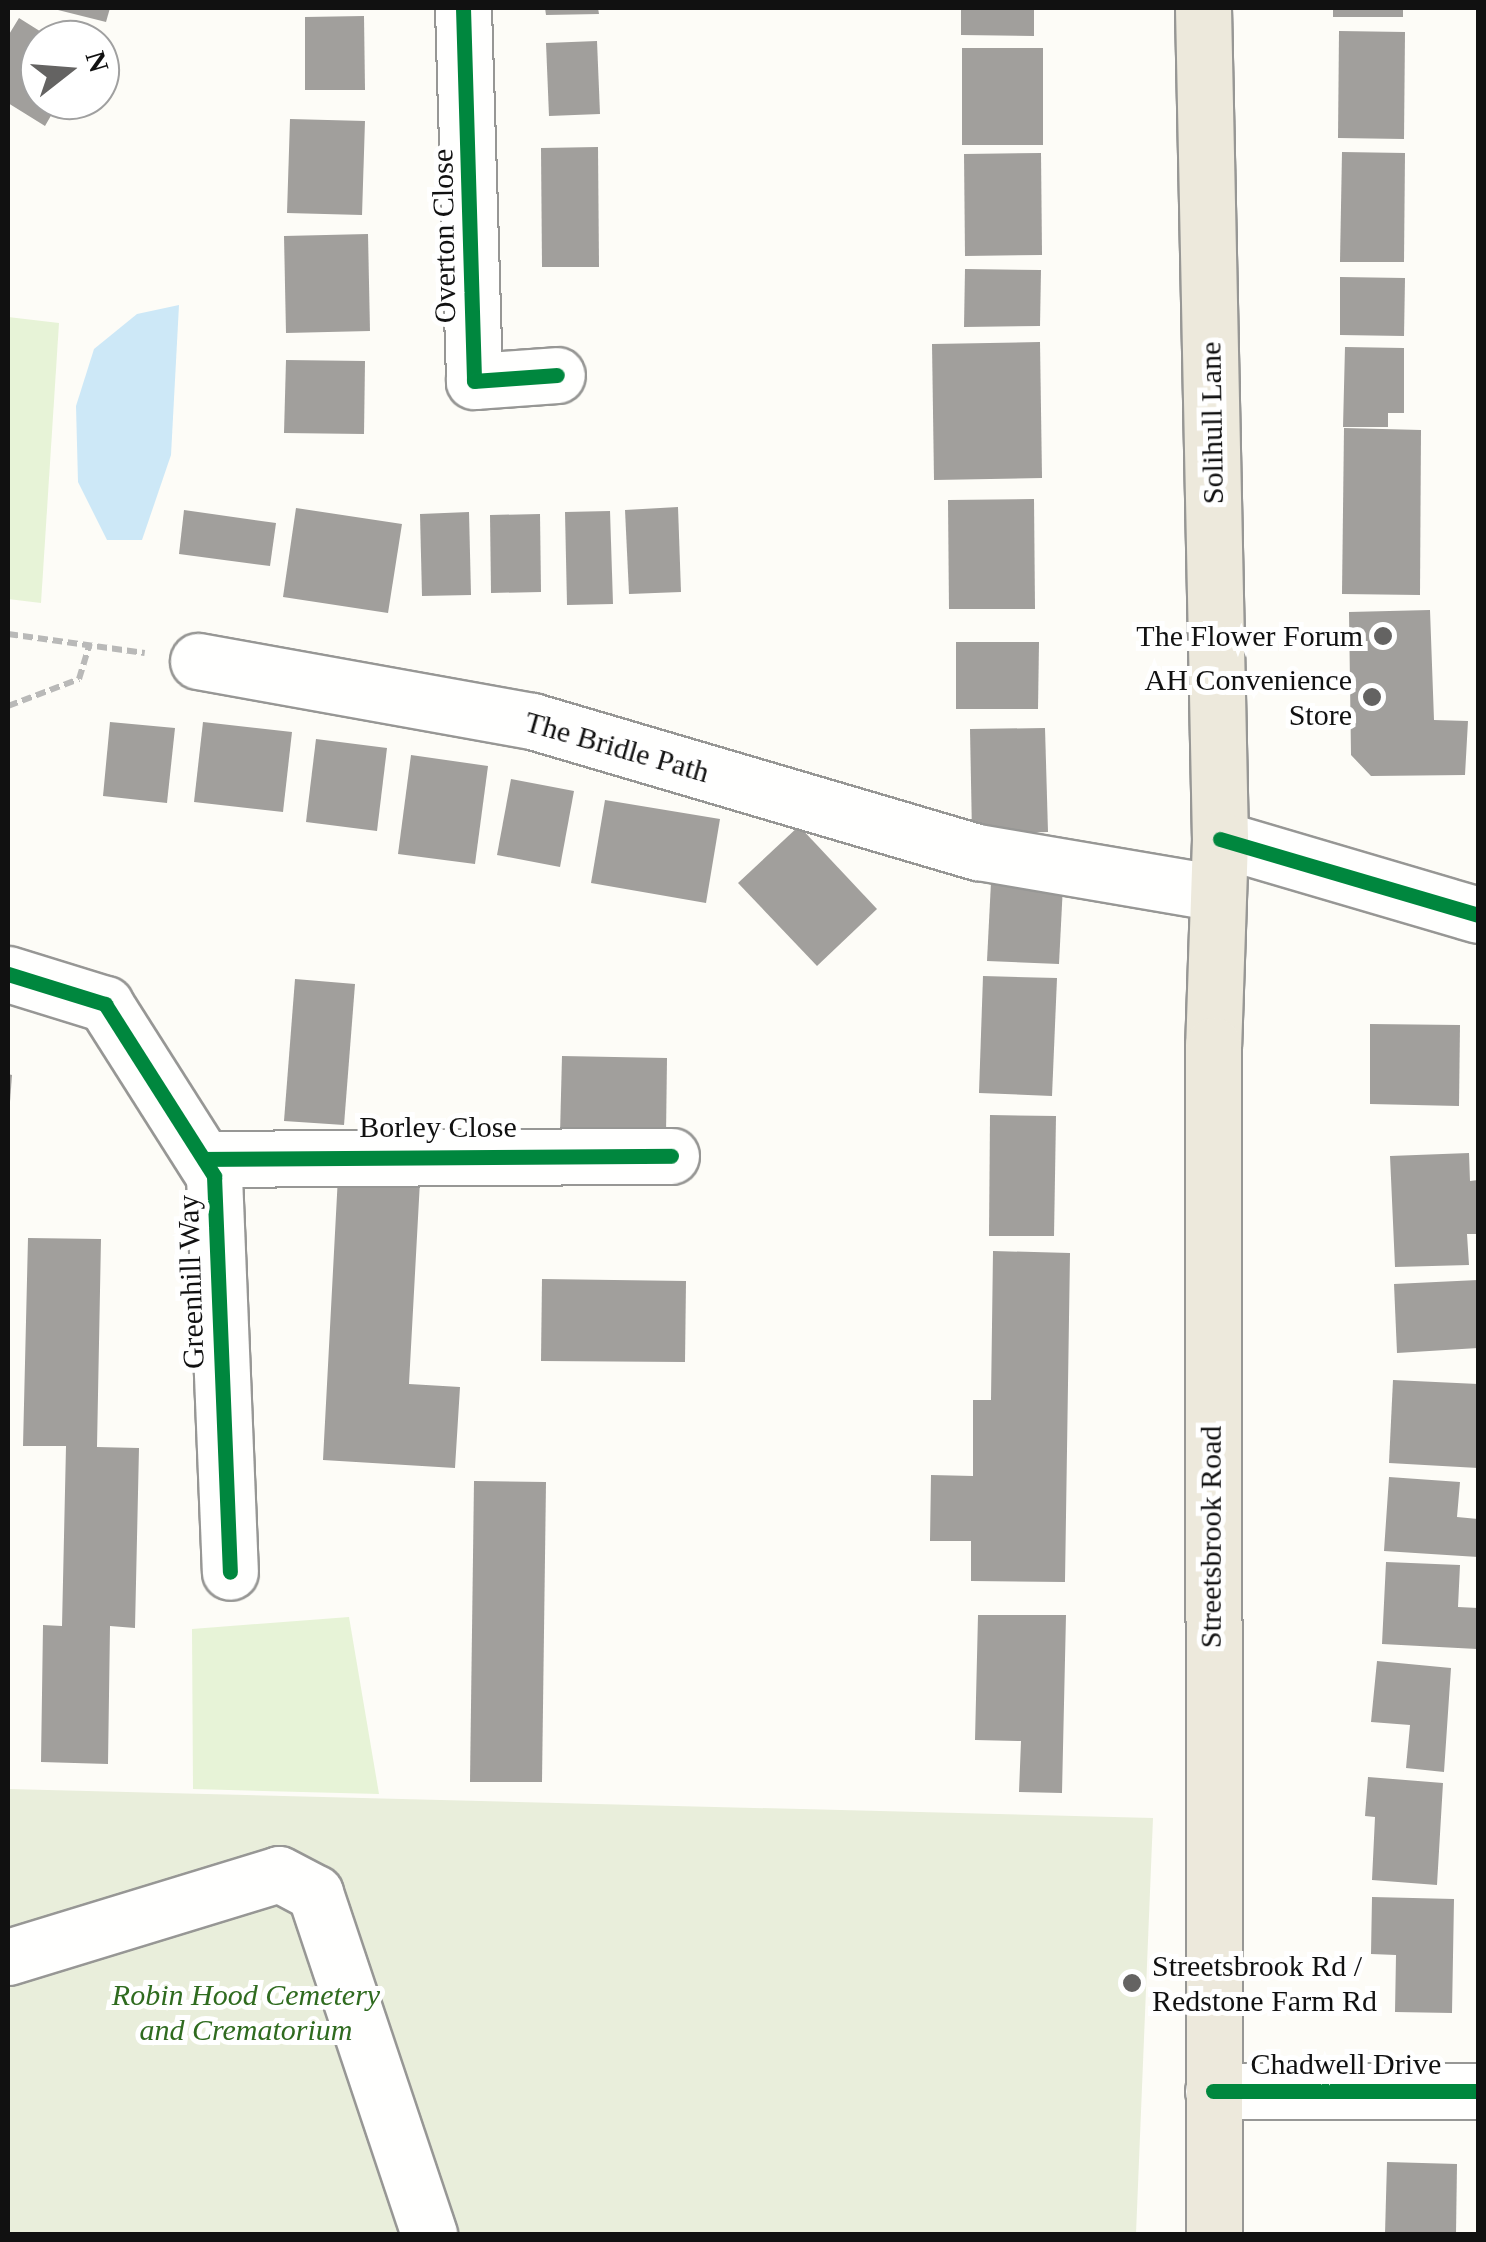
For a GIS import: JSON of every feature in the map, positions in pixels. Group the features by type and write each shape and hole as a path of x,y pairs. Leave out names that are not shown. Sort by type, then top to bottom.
{"main road":[{"name":"Solihull Lane","path":"1204,8 1220,840"},
{"name":"Streetsbrook Road","path":"1214,2234 1220,840"}],"street":[{"name":"Overton Close","path":"463,8 474,381 556,375"},
{"name":"The Bridle Path","path":"198,660 532,721 978,852 1218,893"},
{"path":"1220,840 1478,915"},
{"name":"Greenhill Way","path":"8,974 105,1004 214,1176 230,1572"},
{"name":"Borley Close","path":"204,1159 670,1156"},
{"path":"8,1957 280,1874 315,1894 429,2234"},
{"name":"Chadwell Drive","path":"1213,2091 1478,2092"}],"path":[{"path":"8,634 198,660"},
{"path":"8,706 79,679 90,644"}],"green space":[{"path":"8,317 59,323 41,603 8,599"},
{"path":"349,1617 379,1794 193,1789 192,1629"},
{"name":"Robin Hood Cemetery and Crematorium","path":"8,1789 1153,1818 1136,2234 8,2234"}],"water":[{"path":"179,305 171,455 142,540 107,540 78,482 76,406 94,349 137,314"}],"building":[{"path":"50,8 110,8 107,20"},
{"path":"545,8 598,8 599,14 546,15"},
{"path":"961,8 1034,8 1034,36 961,35"},
{"path":"1333,8 1403,8 1403,17 1333,17"},
{"path":"364,16 365,90 305,90 305,17"},
{"path":"19,18 22,20 20,110 8,103 8,36"},
{"path":"1339,31 1405,32 1404,139 1338,138"},
{"path":"597,41 600,114 549,116 546,43"},
{"path":"962,48 1043,48 1043,145 962,145"},
{"path":"290,119 365,121 362,215 287,213"},
{"path":"598,147 599,267 542,267 541,148"},
{"path":"1342,152 1405,153 1404,262 1340,262"},
{"path":"1041,153 1042,255 965,256 964,154"},
{"path":"368,234 370,331 286,333 284,236"},
{"path":"965,269 1041,270 1040,326 964,327"},
{"path":"1340,277 1405,278 1404,336 1340,335"},
{"path":"1040,342 1042,478 934,480 932,344"},
{"path":"1345,347 1404,348 1404,413 1388,413 1388,427 1343,427"},
{"path":"286,360 365,361 364,434 284,433"},
{"path":"1344,428 1421,430 1420,595 1342,594"},
{"path":"1034,499 1035,609 949,609 948,500"},
{"path":"678,507 681,592 629,594 625,510"},
{"path":"296,508 402,524 388,613 283,597"},
{"path":"184,510 276,523 270,566 179,554"},
{"path":"610,511 613,604 567,605 565,512"},
{"path":"469,512 471,595 422,596 420,514"},
{"path":"540,514 541,592 491,593 490,515"},
{"path":"1430,610 1434,720 1468,721 1465,775 1371,776 1351,755 1349,612"},
{"path":"956,642 1039,642 1038,709 956,709"},
{"path":"110,722 175,728 167,803 103,796"},
{"path":"203,722 292,732 283,812 194,802"},
{"path":"1045,728 1048,832 972,834 970,729"},
{"path":"316,739 387,748 377,831 306,822"},
{"path":"411,755 488,766 475,864 398,854"},
{"path":"511,779 574,791 560,867 497,855"},
{"path":"605,800 720,819 706,903 591,883"},
{"path":"799,826 877,909 817,966 738,883"},
{"path":"991,882 1063,885 1059,964 987,961"},
{"path":"983,976 1057,978 1052,1096 979,1093"},
{"path":"295,979 355,984 344,1125 284,1121"},
{"path":"1370,1024 1460,1025 1459,1106 1370,1104"},
{"path":"562,1056 667,1058 666,1135 560,1134"},
{"path":"8,1074 12,1075 10,1102 8,1102"},
{"path":"990,1115 1056,1116 1054,1236 989,1236"},
{"path":"1469,1153 1470,1181 1478,1180 1478,1234 1467,1234 1469,1265 1395,1267 1390,1156"},
{"path":"338,1176 420,1181 409,1384 460,1387 455,1468 323,1460"},
{"path":"28,1238 101,1239 97,1447 139,1448 135,1628 110,1626 108,1764 41,1762 43,1625 62,1626 66,1446 23,1446"},
{"path":"993,1251 1070,1253 1065,1582 971,1581 971,1541 930,1541 931,1475 973,1476 973,1400 991,1400"},
{"path":"542,1279 686,1281 685,1362 541,1361"},
{"path":"1478,1280 1478,1348 1397,1353 1394,1284"},
{"path":"1393,1380 1478,1384 1478,1468 1389,1463"},
{"path":"1389,1477 1460,1482 1457,1517 1478,1519 1478,1557 1384,1551"},
{"path":"474,1481 546,1482 542,1782 470,1782"},
{"path":"1386,1562 1460,1565 1458,1607 1478,1608 1477,1649 1382,1644"},
{"path":"978,1615 1066,1615 1062,1793 1019,1792 1021,1741 975,1740"},
{"path":"1377,1661 1451,1668 1444,1772 1406,1768 1410,1725 1371,1722"},
{"path":"1368,1777 1443,1783 1437,1885 1372,1880 1375,1817 1365,1816"},
{"path":"1372,1897 1454,1899 1452,2013 1395,2012 1396,1955 1371,1954"},
{"path":"1387,2162 1457,2164 1456,2234 1385,2234"}],"cycle path":[{"path":"463,8 474,381 557,375"},
{"path":"1220,839 1478,915"},
{"path":"8,974 105,1004 214,1176 230,1572"},
{"path":"204,1159 671,1156"},
{"path":"1213,2091 1478,2091"}],"place":[{"name":"The Flower Forum","path":"1383,636"},
{"name":"AH Convenience Store","path":"1372,697"},
{"name":"Streetsbrook Rd / Redstone Farm Rd","path":"1132,1983"}]}
